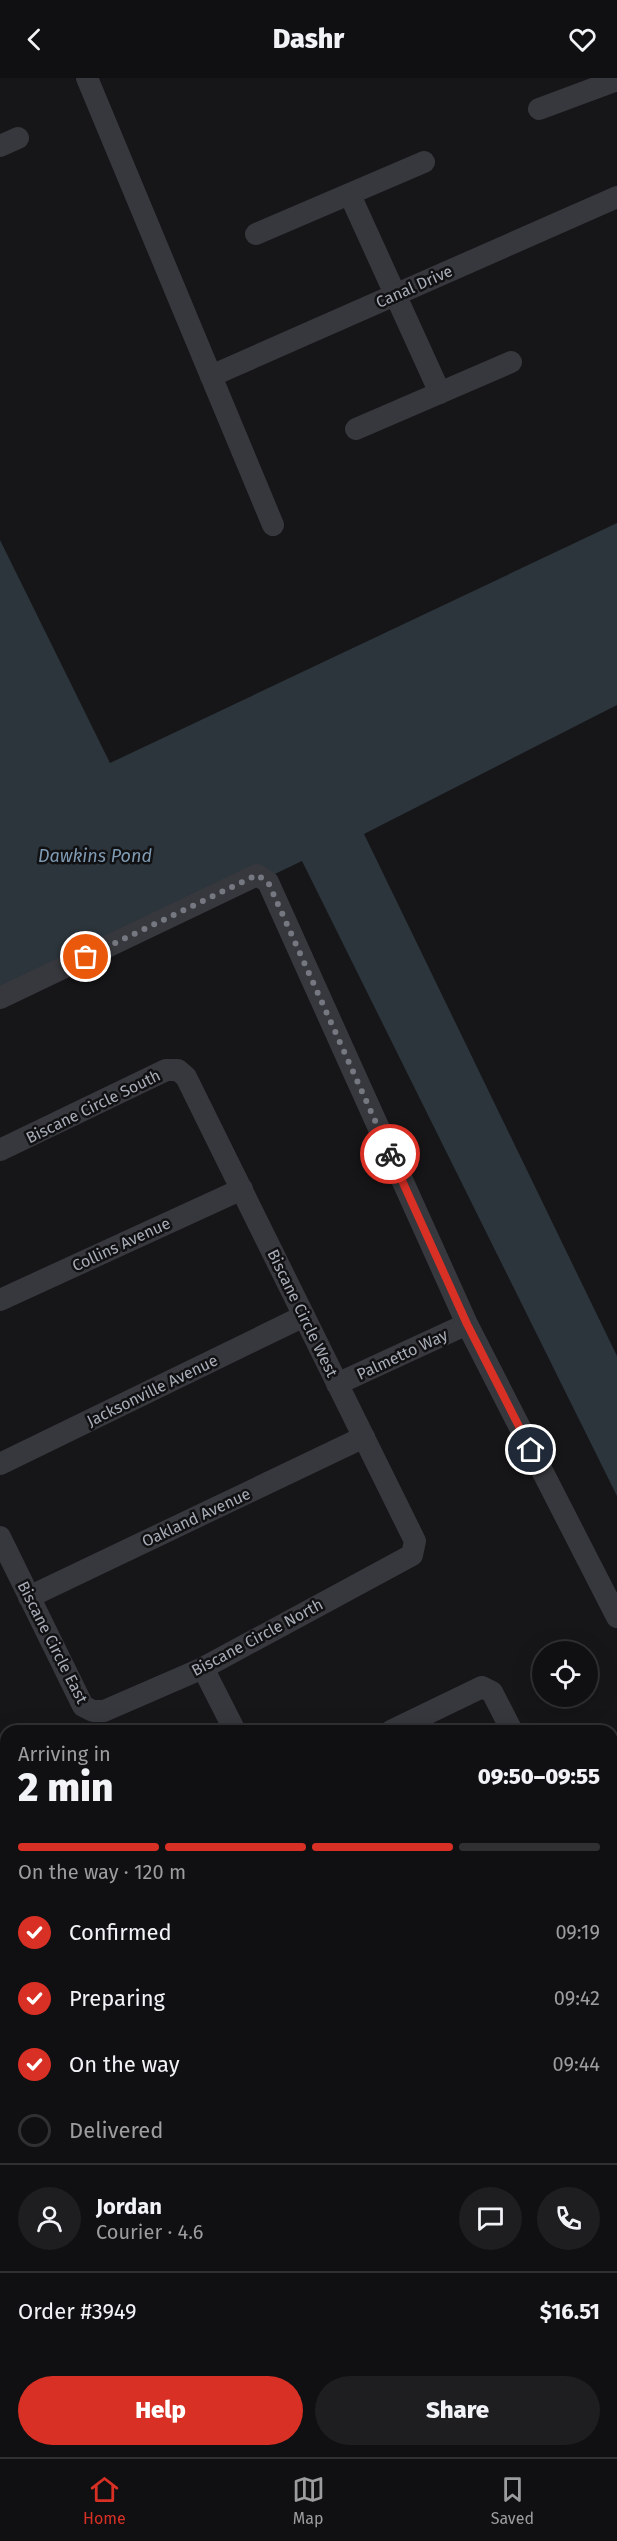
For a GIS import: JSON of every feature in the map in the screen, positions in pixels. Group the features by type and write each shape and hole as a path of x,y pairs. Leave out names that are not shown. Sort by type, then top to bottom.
{"street":[{"path":"87,78 273,525"},
{"path":"539,109 617,80"},
{"path":"256,234 424,162"},
{"path":"350,195 441,393"},
{"name":"Canal Drive","path":"212,376 617,197"},
{"path":"356,429 511,362"},
{"path":"0,998 257,875 262,876 273,892 467,1324 617,1617"},
{"name":"Biscane Circle South","path":"0,1150 166,1070 178,1070 186,1077"},
{"name":"Biscane Circle West","path":"186,1077 415,1541 415,1549"},
{"name":"Collins Avenue","path":"0,1300 242,1189"},
{"name":"Jacksonville Avenue","path":"0,1464 304,1316"},
{"name":"Palmetto Way","path":"337,1384 467,1324"},
{"name":"Oakland Avenue","path":"29,1597 364,1437"},
{"name":"Biscane Circle East","path":"2,1547 83,1706 93,1711"},
{"name":"Biscane Circle North","path":"93,1711 104,1711 203,1668 412,1555 415,1549"},
{"path":"203,1668 232,1725"},
{"path":"404,1725 483,1687 488,1688 509,1725"}],"water":[{"name":"Dawkins Pond","path":"617,523 617,705 364,834 617,1356 617,1496 302,861 0,1006 0,540 110,763"}],"way so far":[{"path":"86,957 257,875 262,876 268,882 390,1154"}],"route":[{"path":"390,1154 467,1324 531,1450"}]}
